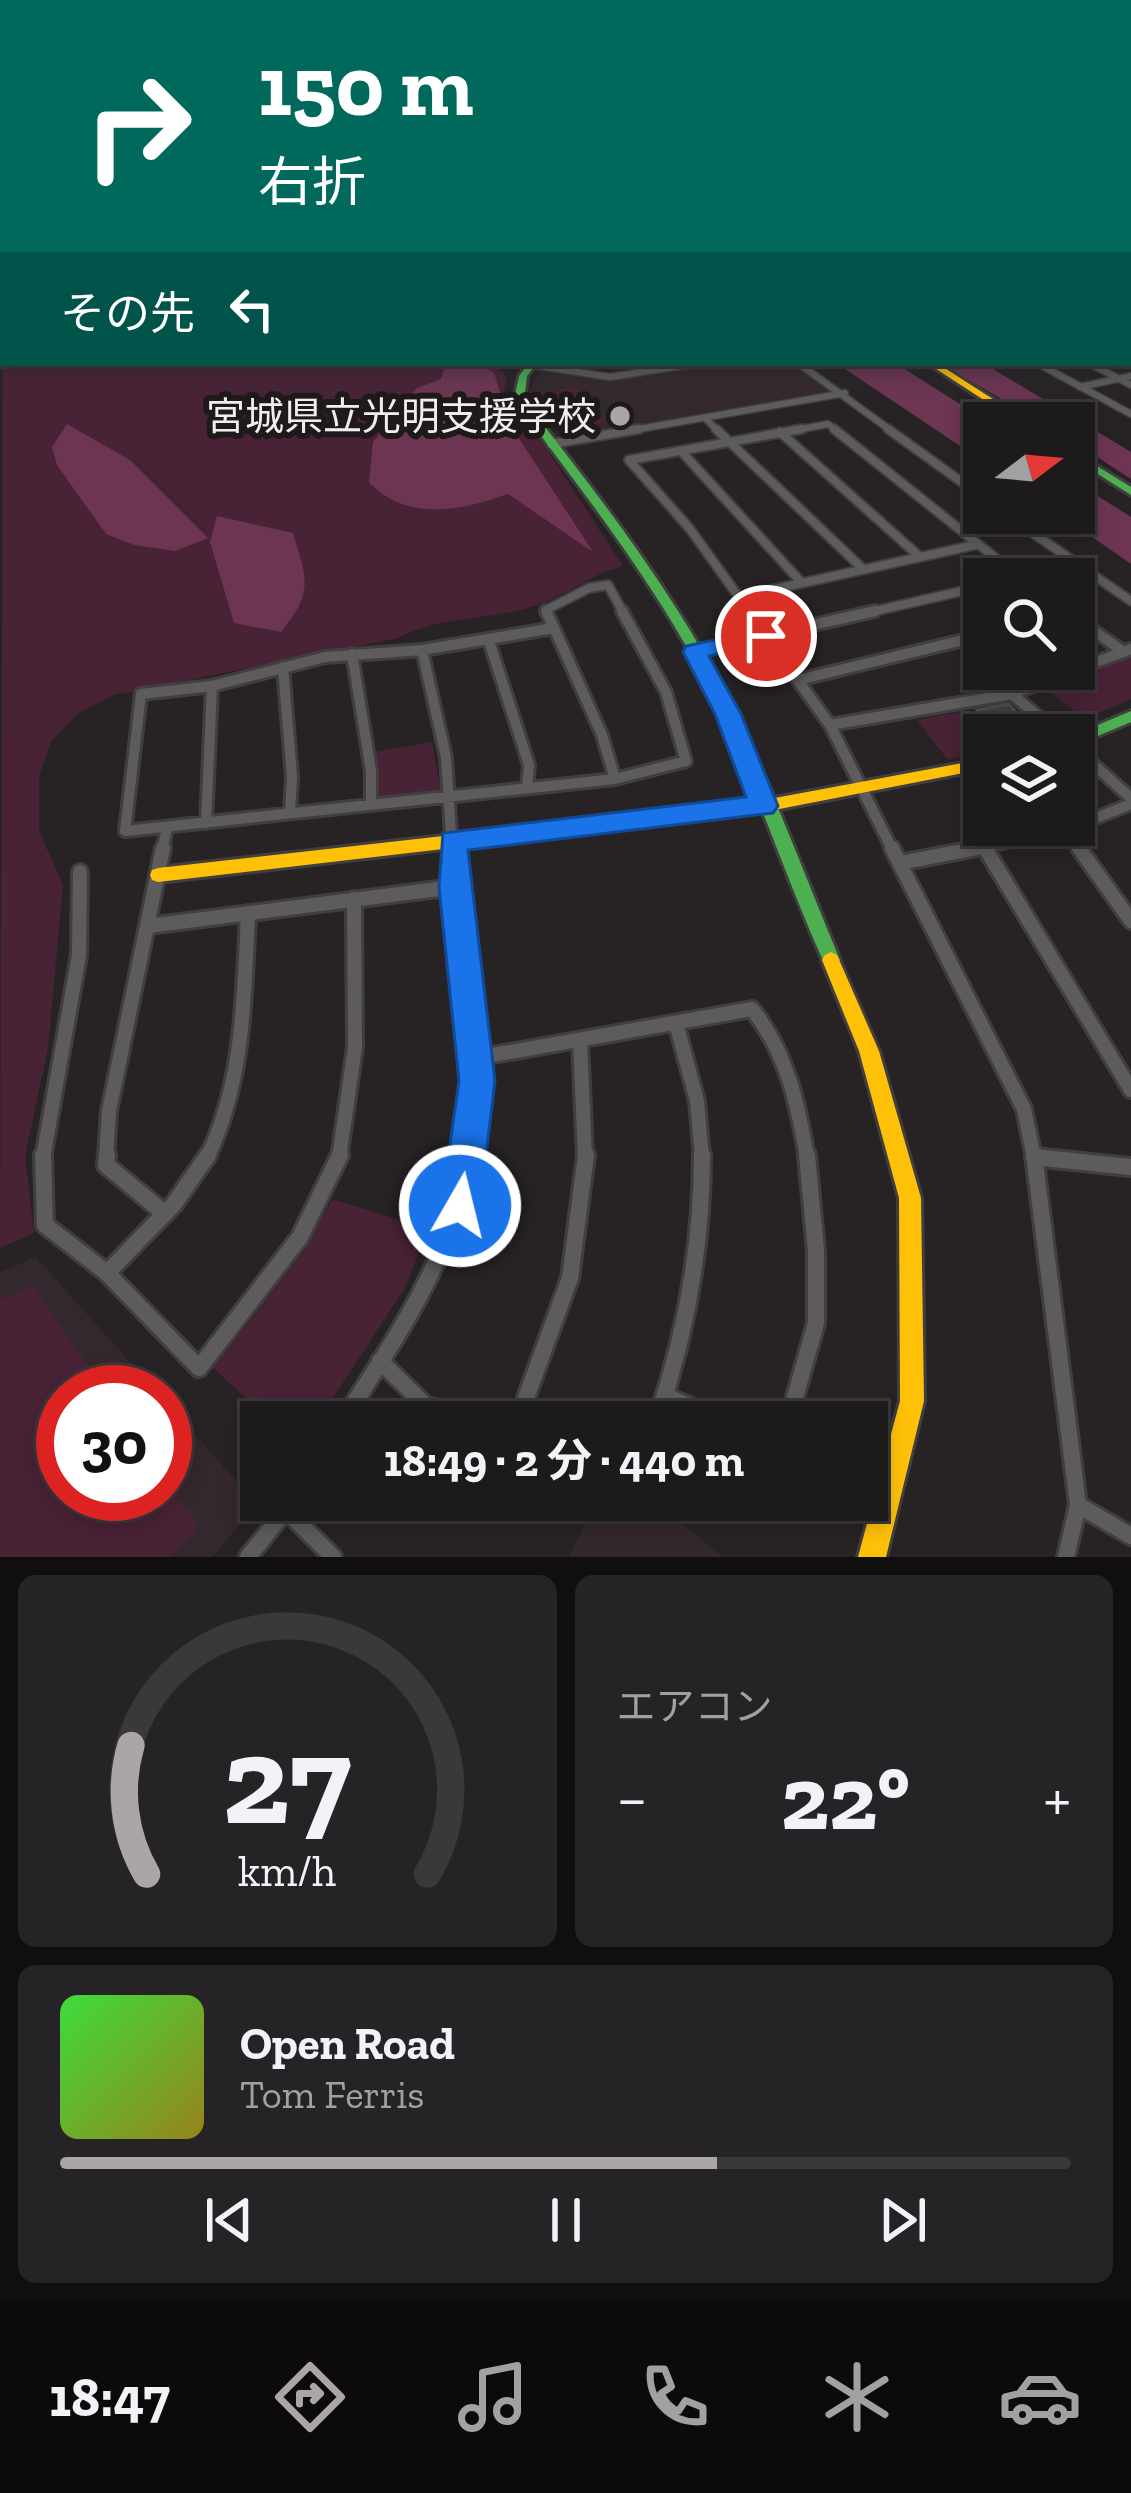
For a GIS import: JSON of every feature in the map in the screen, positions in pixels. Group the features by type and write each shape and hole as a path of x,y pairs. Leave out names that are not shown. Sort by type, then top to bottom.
{"main road":[{"path":"531,366 518,387 519,400 621,532 728,714 869,1051 910,1198 912,1401 872,1557"},
{"path":"919,366 975,402"},
{"path":"936,366 992,402"},
{"path":"1095,469 1131,492"},
{"path":"1095,481 1131,504"},
{"path":"1095,734 1131,716"},
{"path":"158,875 764,806 963,768"}],"street":[{"path":"544,366 610,377 681,366"},
{"path":"803,366 963,482"},
{"path":"1042,366 1131,414"},
{"path":"1095,366 1131,380"},
{"path":"1080,387 1119,378"},
{"path":"551,444 845,393"},
{"path":"705,418 863,569"},
{"path":"992,558 828,424 629,460 690,529 830,725 1024,1109 1078,1505 1066,1557"},
{"path":"780,432 920,556"},
{"path":"680,451 802,582"},
{"path":"1033,534 1065,558"},
{"path":"739,597 975,545"},
{"path":"1095,578 1131,602"},
{"path":"554,628 422,650 352,654 212,686 141,694 125,831 450,795 567,789 616,782 686,761 675,713 608,585 589,588 546,610 602,735 616,782"},
{"path":"694,652 963,591"},
{"path":"1095,630 1128,650"},
{"path":"798,680 963,640"},
{"path":"489,641 529,765 527,788"},
{"path":"355,1401 423,1295 460,1206 477,1081 454,887 450,795 422,650"},
{"path":"830,725 1012,694 1128,650"},
{"path":"352,654 371,771 371,804"},
{"path":"283,667 292,777 290,813"},
{"path":"206,823 212,686"},
{"path":"1012,694 1035,714"},
{"path":"1095,765 1131,801 1095,817"},
{"path":"164,1213 106,1165 109,1112 167,828"},
{"path":"900,862 994,846"},
{"path":"1078,846 1131,920"},
{"path":"985,848 1131,1090"},
{"path":"80,872 79,961 44,1119 39,1175 45,1225 106,1273 200,1368 274,1275 328,1187 351,1105 355,899"},
{"path":"148,926 454,887"},
{"path":"106,1273 185,1192 220,1135 238,1083 248,913"},
{"path":"476,1058 752,1010 768,1022 799,1115 815,1208 816,1326 794,1401"},
{"path":"664,1401 688,1308 699,1222 699,1112 676,1023"},
{"path":"532,1401 552,1349 588,1187 588,1110 580,1040"},
{"path":"1034,1157 1131,1167"},
{"path":"380,1361 421,1401"},
{"path":"666,1396 677,1401"},
{"path":"1078,1505 1131,1536"},
{"path":"248,1557 277,1521"},
{"path":"303,1521 333,1557"}],"shaded area":[{"path":"3,366 495,366 507,376 504,393 512,411 523,413 623,566 519,610 114,695 77,714 51,742 39,776 39,831 63,885 48,1048 25,1156 34,1233 0,1248"},
{"path":"445,366 484,366 494,373 511,426 593,552 508,494 453,508 417,508 384,495 369,482 373,442 417,388 441,379"},
{"name":"宮城県立光明支援学校","path":"700,366 796,366 837,391 562,438 528,393 540,370 609,380"},
{"path":"840,366 900,366 963,406 963,448"},
{"path":"944,366 988,366 1048,402 1007,402"},
{"path":"576,387 608,422 568,430 540,393"},
{"path":"67,424 130,460 208,538 175,551 134,545 106,534 57,465 52,447"},
{"path":"1095,430 1131,452 1131,479 1095,456"},
{"path":"1095,494 1131,517 1131,564 1088,534 1095,534"},
{"path":"217,516 293,533 305,585 299,606 281,632 234,623 210,542"},
{"path":"1131,656 1131,699 1095,715 1078,714 1047,690 1095,690 1095,670"},
{"path":"959,712 963,755 948,760 917,720"},
{"path":"432,742 441,790 379,798 374,752"},
{"path":"332,1199 428,1229 405,1288 331,1401 249,1401 213,1368 304,1251"},
{"path":"36,1257 133,1365 36,1365 36,1521 192,1521 192,1431 240,1485 243,1521 212,1557 0,1557 0,1272"},
{"path":"33,1285 88,1365 36,1365 36,1521 192,1521 192,1516 199,1526 171,1557 0,1557 0,1300"},
{"path":"586,1521 679,1521 723,1557 569,1557"}],"building":[{"path":"1009,704 1017,714 980,714 977,710"}],"traffic: fast":[{"path":"531,366 523,376 519,400 632,551 706,671 755,774 831,960"},
{"path":"1095,469 1131,492"},
{"path":"1095,732 1131,716"}],"traffic: slow":[{"path":"936,366 992,402"},
{"path":"158,875 764,806 963,768"},
{"path":"831,960 869,1051 910,1198 912,1401 872,1557"}],"place":[{"name":"宮城県立光明支援学校","path":"620,416"}],"route":[{"path":"460,1206 477,1081 454,887 454,841 764,806 728,714 694,652 766,636"}]}
